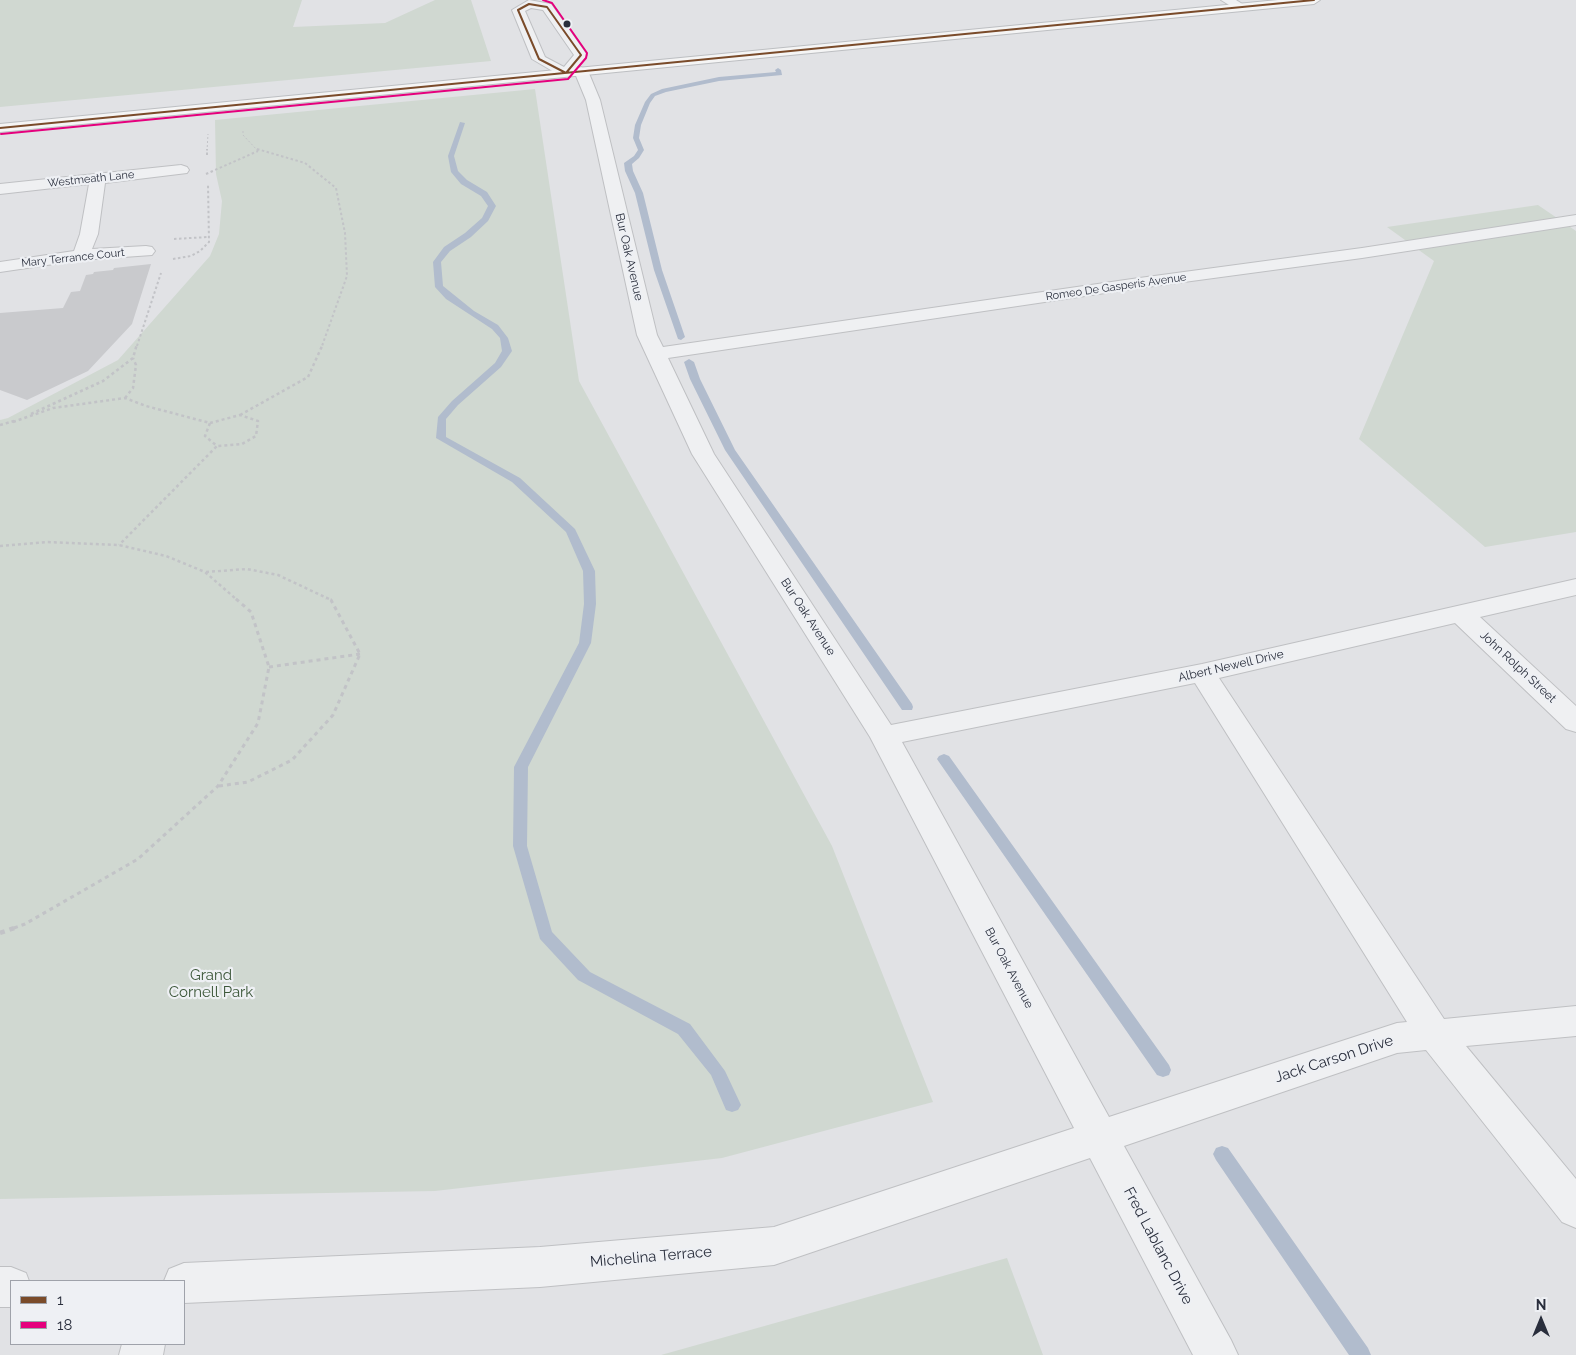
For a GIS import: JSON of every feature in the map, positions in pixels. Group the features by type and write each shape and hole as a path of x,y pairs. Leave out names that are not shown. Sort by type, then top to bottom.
{"main road":[{"path":"0,128 1314,0"}],"street":[{"path":"1227,0 1241,8"},
{"path":"528,2 547,7 581,55 573,72 539,59 518,10 528,2"},
{"name":"Bur Oak Avenue","path":"573,72 593,100 647,335 703,454 884,736 1100,1137"},
{"name":"Westmeath Lane","path":"0,189 181,170"},
{"path":"81,256 89,234 98,178"},
{"name":"Romeo De Gasperis Avenue","path":"656,354 1576,220"},
{"name":"Mary Terrance Court","path":"0,267 81,256 146,251"},
{"name":"Albert Newell Drive","path":"884,736 1202,673 1576,587"},
{"name":"John Rolph Street","path":"1460,613 1576,722"},
{"path":"1202,673 1435,1035 1576,1209"},
{"name":"Jack Carson Drive","path":"1100,1137 1397,1038 1576,1021"},
{"name":"Michelina Terrace","path":"185,1283 540,1267 774,1246 1100,1137"},
{"name":"Fred Lablanc Drive","path":"1100,1137 1216,1355"}],"path":[{"path":"0,425 54,408 125,398 146,406 210,423 240,416 308,377 320,352 347,276 345,233 336,188 305,164 258,151 243,135 243,131"},
{"path":"207,157 208,134"},
{"path":"165,260 191,256 200,251 209,242 208,182"},
{"path":"13,422 103,381 133,358 162,269"},
{"path":"125,398 133,388 136,365 133,358"},
{"path":"119,545 217,446 242,444 256,436 258,422 240,416"},
{"path":"210,423 205,436 217,446"},
{"path":"0,546 47,542 119,545 166,556 205,572 252,612 269,666 258,723 218,786 138,859 25,924 0,933"},
{"path":"205,572 247,569 278,575 332,600 360,654"},
{"path":"269,666 360,654"},
{"path":"218,786 248,782 292,760 333,715 360,654"}],"green space":[{"path":"0,0 302,0 293,27 385,23 435,0 471,0 491,61 0,107"},
{"name":"Grand Cornell Park","path":"535,89 579,381 832,846 933,1102 722,1158 435,1191 0,1199 0,420 8,418 118,360 210,256 219,234 222,201 216,174 215,120"},
{"path":"1538,205 1576,231 1576,532 1485,547 1359,439 1434,261 1387,227"},
{"path":"1007,1258 1043,1355 661,1355"}],"building":[{"path":"151,264 132,324 88,371 27,400 0,390 0,313 63,308 71,292 80,291 86,275 113,270 114,268"}],"waterway":[{"path":"681,337 658,270 639,193 629,171 628,163 637,157 641,150 636,138 638,125 647,103 653,95 664,90 719,79 780,74 778,70"},
{"path":"462,123 451,156 455,172 464,182 484,194 492,206 485,219 468,235 447,249 437,262 439,287 471,313 495,327 504,338 507,351 498,365 455,403 441,419 441,438 516,480 571,531 589,571 590,604 585,643 521,767 520,846 545,935 584,976 684,1029 717,1071 732,1105"},
{"path":"689,362 695,379 730,450 907,707"},
{"path":"944,759 1163,1070"},
{"path":"1222,1154 1361,1355"}],"transit line":[{"name":"18","path":"1,134 568,79 586,58 587,53 552,3 543,0"},
{"name":"1","path":"0,128 1314,0"},
{"name":"1","path":"529,4 547,7 581,55 566,73 539,59 518,10 529,4"}]}
